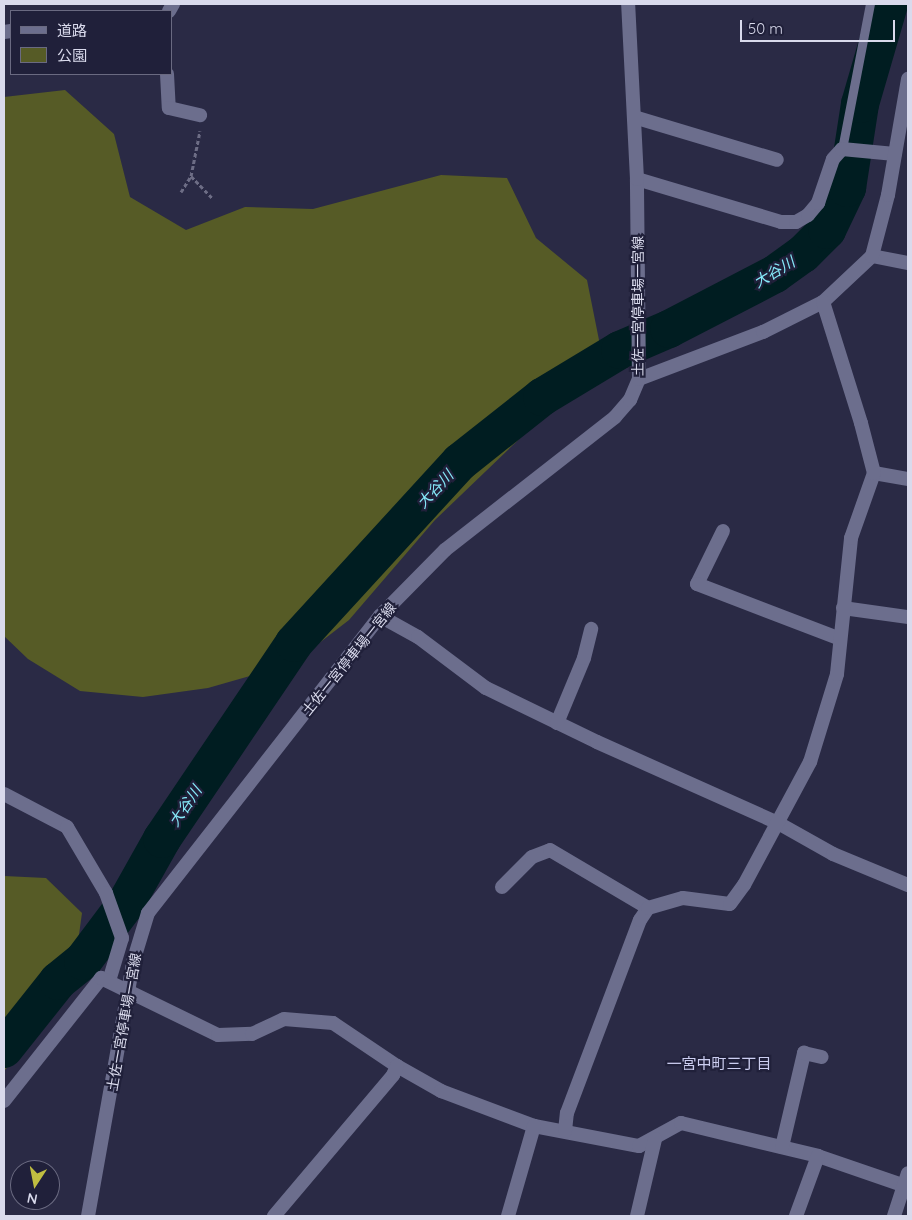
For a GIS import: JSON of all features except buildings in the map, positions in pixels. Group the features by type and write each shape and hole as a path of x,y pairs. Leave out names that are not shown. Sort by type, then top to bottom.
{"street":[{"name":"土佐一宮停車場一宮線","path":"88,1216 128,989 148,913 380,616 445,550 615,417 630,400 640,378 637,179 628,4"},
{"path":"167,75 169,108 200,115"},
{"path":"640,378 763,332 823,302 872,256 895,154 908,80"},
{"path":"634,117 777,160"},
{"path":"637,179 780,222 796,222 808,216 818,203 833,158 842,149 895,154"},
{"path":"872,256 908,263"},
{"path":"565,1131 567,1113 640,920 648,908 683,898 730,904 778,823 810,762 837,674 851,538 874,473 862,422 823,302"},
{"path":"874,473 908,479"},
{"path":"723,531 697,584 840,639"},
{"path":"843,608 908,617"},
{"path":"380,616 418,638 486,688 557,723 778,823 833,854 908,884"},
{"path":"557,723 584,658 591,629"},
{"path":"4,794 67,827 106,893 122,938 109,981"},
{"path":"502,887 532,856 550,850 648,908"},
{"path":"4,1101 101,978 128,989 218,1035 252,1034 284,1020 333,1023 397,1066 441,1091 534,1126 639,1146 655,1139 681,1123 818,1156 907,1182 894,1216"},
{"path":"782,1147 804,1053 822,1057"},
{"path":"274,1216 393,1075 397,1066"},
{"path":"508,1216 534,1126"},
{"path":"637,1216 655,1139"},
{"path":"796,1216 818,1156"}],"lane":[{"path":"842,149 870,4"}],"path":[{"path":"181,192 192,176 196,160 200,115"},
{"path":"192,176 213,199"}],"green space":[{"path":"65,90 114,134 130,197 186,230 245,207 313,209 441,175 507,178 536,238 587,280 600,345 562,398 435,520 349,620 292,664 208,688 143,697 80,691 28,659 4,636 4,97"},
{"path":"4,876 46,878 82,913 73,978 38,1033 4,1071"}],"waterway":[{"name":"大谷川","path":"4,1049 58,981 83,961 125,905 162,839 294,643 460,462 542,397 620,350 669,329 775,274 803,254 827,230 847,188 860,104 889,4"}],"district":[{"name":"一宮中町三丁目","path":"719,1064"}]}
